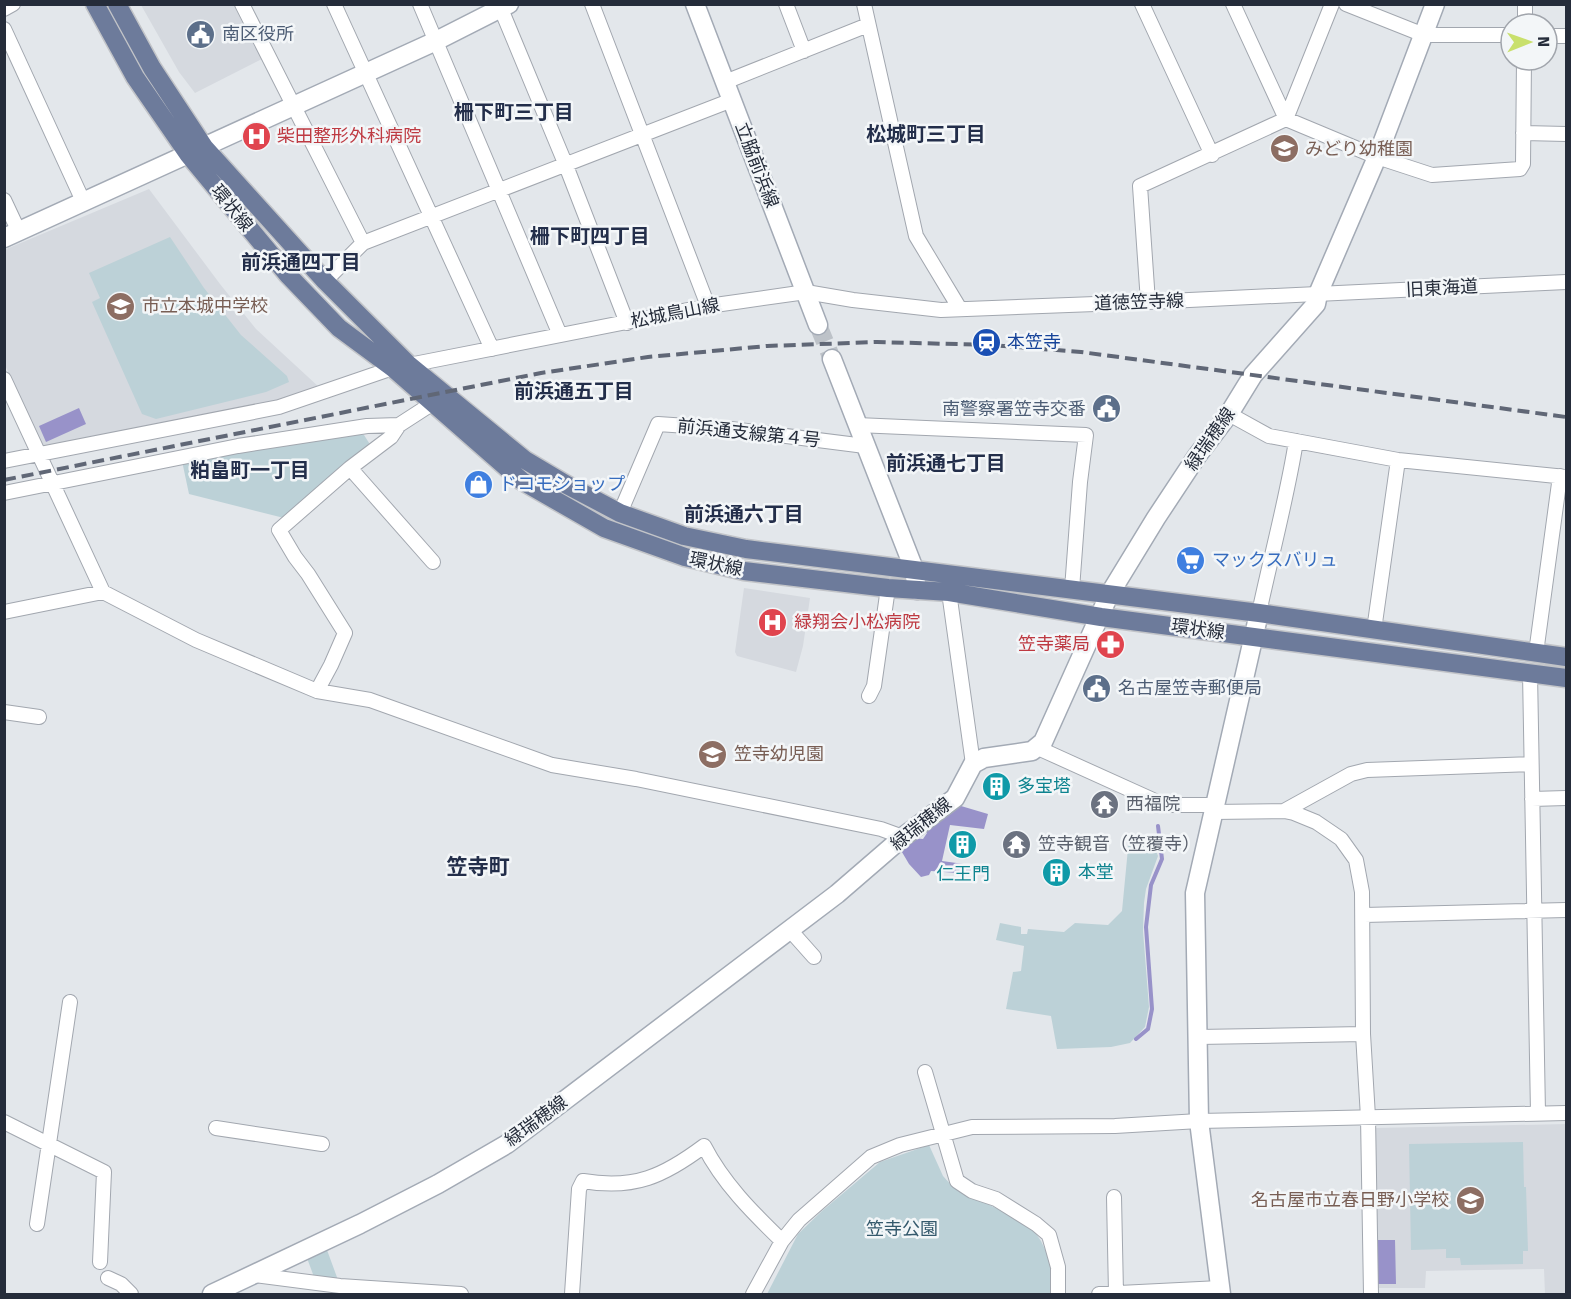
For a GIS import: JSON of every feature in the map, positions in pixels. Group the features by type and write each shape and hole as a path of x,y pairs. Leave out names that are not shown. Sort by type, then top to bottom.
{"main road":[{"name":"環状線","path":"95,4 135,76 196,151 288,275 339,328 401,367 525,460 620,513 684,536 746,549 1259,613 1566,657"},
{"name":"環状線","path":"117,4 196,151 325,281 433,403 522,481 604,528 685,557 744,571 888,588 949,592 1101,617 1566,678"},
{"name":"立脇前浜線","path":"695,4 818,325"},
{"name":"緑瑞穂線","path":"1038,748 1043,742 1109,595 1156,518 1197,456 1229,414 1258,368 1316,304 1318,294 1377,157 1435,4"},
{"path":"12,235 436,41 503,6"},
{"path":"832,359 914,569 917,590"},
{"path":"1221,1291 1199,1121 1195,893 1259,613"},
{"path":"973,764 984,758 1032,751 1038,748"},
{"name":"緑瑞穂線","path":"212,1294 438,1184 507,1144 837,894 903,837 955,798 973,764"}],"street":[{"path":"4,9 13,4"},
{"path":"242,4 363,243"},
{"path":"334,4 492,349"},
{"path":"420,4 560,335"},
{"path":"592,4 708,306"},
{"path":"786,4 804,51"},
{"path":"864,4 916,236 960,309"},
{"path":"1142,4 1212,155"},
{"path":"1233,4 1287,119 1377,157 1432,175 1520,170 1523,164 1524,72"},
{"path":"1148,302 1140,186 1287,119 1332,4"},
{"path":"1346,4 1424,34 1499,35"},
{"path":"503,6 627,323"},
{"path":"725,82 868,25"},
{"path":"4,29 84,201"},
{"path":"325,281 363,243 732,100"},
{"path":"1523,133 1566,134"},
{"path":"4,200 12,235"},
{"name":"旧東海道","path":"1318,294 1566,282"},
{"name":"松城鳥山線","path":"4,461 279,407 401,367 708,306 806,292 886,304 941,310 960,309"},
{"name":"道徳笠寺線","path":"960,309 1318,294"},
{"path":"4,379 103,592 196,640 317,691 370,700 552,765 636,779 881,829 903,837"},
{"path":"317,691 332,665 345,633 279,530 390,436 399,425 433,403"},
{"path":"1229,414 1269,436 1398,459 1563,476 1536,653"},
{"name":"前浜通支線第４号","path":"620,513 658,424 731,429 865,446"},
{"path":"4,493 238,446 367,426 399,425"},
{"path":"857,425 1086,435 1072,589"},
{"path":"1259,613 1290,480 1296,441"},
{"path":"1374,630 1398,459"},
{"path":"350,468 433,562"},
{"path":"869,696 874,686 888,588"},
{"path":"4,612 103,592"},
{"path":"949,592 973,764"},
{"path":"1530,673 1538,1113"},
{"path":"4,712 39,717"},
{"path":"1038,748 1164,805 1284,811 1316,822 1341,838 1356,860 1364,915 1363,1034 1368,1117 1371,1294"},
{"path":"1284,811 1351,774 1367,770 1531,764"},
{"path":"1532,799 1566,798"},
{"path":"1364,915 1566,910"},
{"path":"790,930 814,957"},
{"path":"37,1224 70,1002"},
{"path":"1198,1037 1363,1034"},
{"path":"925,1072 957,1181 972,1191 996,1199 1049,1235 1058,1267 1058,1294"},
{"path":"753,1294 782,1241 799,1220 871,1158 900,1145 972,1127 1115,1126 1199,1121 1566,1113"},
{"path":"4,1122 104,1172 100,1262"},
{"path":"216,1128 322,1144"},
{"path":"572,1294 579,1189 583,1181 620,1184 654,1178 704,1146 717,1170 758,1219 782,1241"},
{"path":"1114,1197 1116,1293"},
{"path":"254,1275 381,1292 461,1294"},
{"path":"108,1278 121,1284 131,1294"},
{"path":"1099,1294 1221,1291"}],"shaded area":[{"name":"南区役所","path":"141,5 237,5 264,58 195,93 179,72"},
{"name":"市立本城中学校","path":"149,189 256,329 320,388 269,404 46,448 41,445 5,365 4,250"},
{"path":"79,408 86,424 46,442 39,426"},
{"name":"緑翔会小松病院","path":"744,588 810,598 803,646 796,672 737,656 735,652"},
{"path":"961,806 988,814 984,829 950,825 942,861 971,865 970,874 931,871 929,875 921,877 909,864 899,847 913,838 923,839 927,833 926,828"},
{"name":"名古屋市立春日野小学校","path":"1566,1124 1566,1294 1545,1294 1544,1269 1426,1271 1425,1288 1374,1288 1375,1128"},
{"path":"1377,1240 1395,1240 1396,1284 1378,1284"}],"green space":[{"path":"170,237 204,288 241,335 287,376 289,382 266,392 156,419 142,414 92,302 100,298 89,273"},
{"path":"351,434 364,435 371,446 284,518 189,494 182,461"},
{"path":"1129,838 1156,851 1158,856 1146,889 1144,903 1143,931 1149,1007 1145,1027 1130,1043 1111,1047 1057,1049 1051,1016 1006,1009 1013,972 1021,971 1024,946 996,940 1000,923 1021,927 1021,934 1027,934 1028,929 1064,932 1075,923 1108,925 1122,911"},
{"path":"1523,1142 1528,1251 1523,1251 1523,1264 1461,1265 1460,1258 1446,1258 1446,1249 1411,1250 1409,1144"},
{"name":"笠寺公園","path":"929,1145 943,1176 953,1187 1030,1225 1051,1262 1054,1294 767,1294 798,1234 822,1211 880,1162"},
{"path":"327,1250 338,1280 314,1277 307,1258"}],"waterway":[{"path":"1136,1039 1148,1029 1152,1009 1146,927 1151,885 1162,859 1158,826"}],"tunnel":[{"path":"818,325 832,359"}],"railway":[{"path":"4,480 541,373 648,357 767,346 877,342 991,345 1081,352 1566,417"}],"place":[{"name":"南区役所","path":"201,34"},
{"name":"柴田整形外科病院","path":"256,136"},
{"name":"みどり幼稚園","path":"1284,149"},
{"name":"市立本城中学校","path":"121,306"},
{"name":"本笠寺","path":"986,342"},
{"name":"南警察署笠寺交番","path":"1107,409"},
{"name":"ドコモショップ","path":"478,484"},
{"name":"マックスバリュ","path":"1191,560"},
{"name":"緑翔会小松病院","path":"773,622"},
{"name":"笠寺薬局","path":"1111,644"},
{"name":"名古屋笠寺郵便局","path":"1097,688"},
{"name":"笠寺幼児園","path":"713,754"},
{"name":"多宝塔","path":"996,786"},
{"name":"西福院","path":"1105,804"},
{"name":"笠寺観音（笠覆寺）","path":"1017,844"},
{"name":"仁王門","path":"963,845"},
{"name":"本堂","path":"1057,872"},
{"name":"名古屋市立春日野小学校","path":"1470,1200"}],"district":[{"name":"柵下町三丁目","path":"514,112"},
{"name":"松城町三丁目","path":"926,134"},
{"name":"柵下町四丁目","path":"590,236"},
{"name":"前浜通四丁目","path":"301,262"},
{"name":"前浜通五丁目","path":"574,391"},
{"name":"前浜通七丁目","path":"946,463"},
{"name":"粕畠町一丁目","path":"250,470"},
{"name":"前浜通六丁目","path":"744,514"},
{"name":"笠寺町","path":"478,867"}]}
